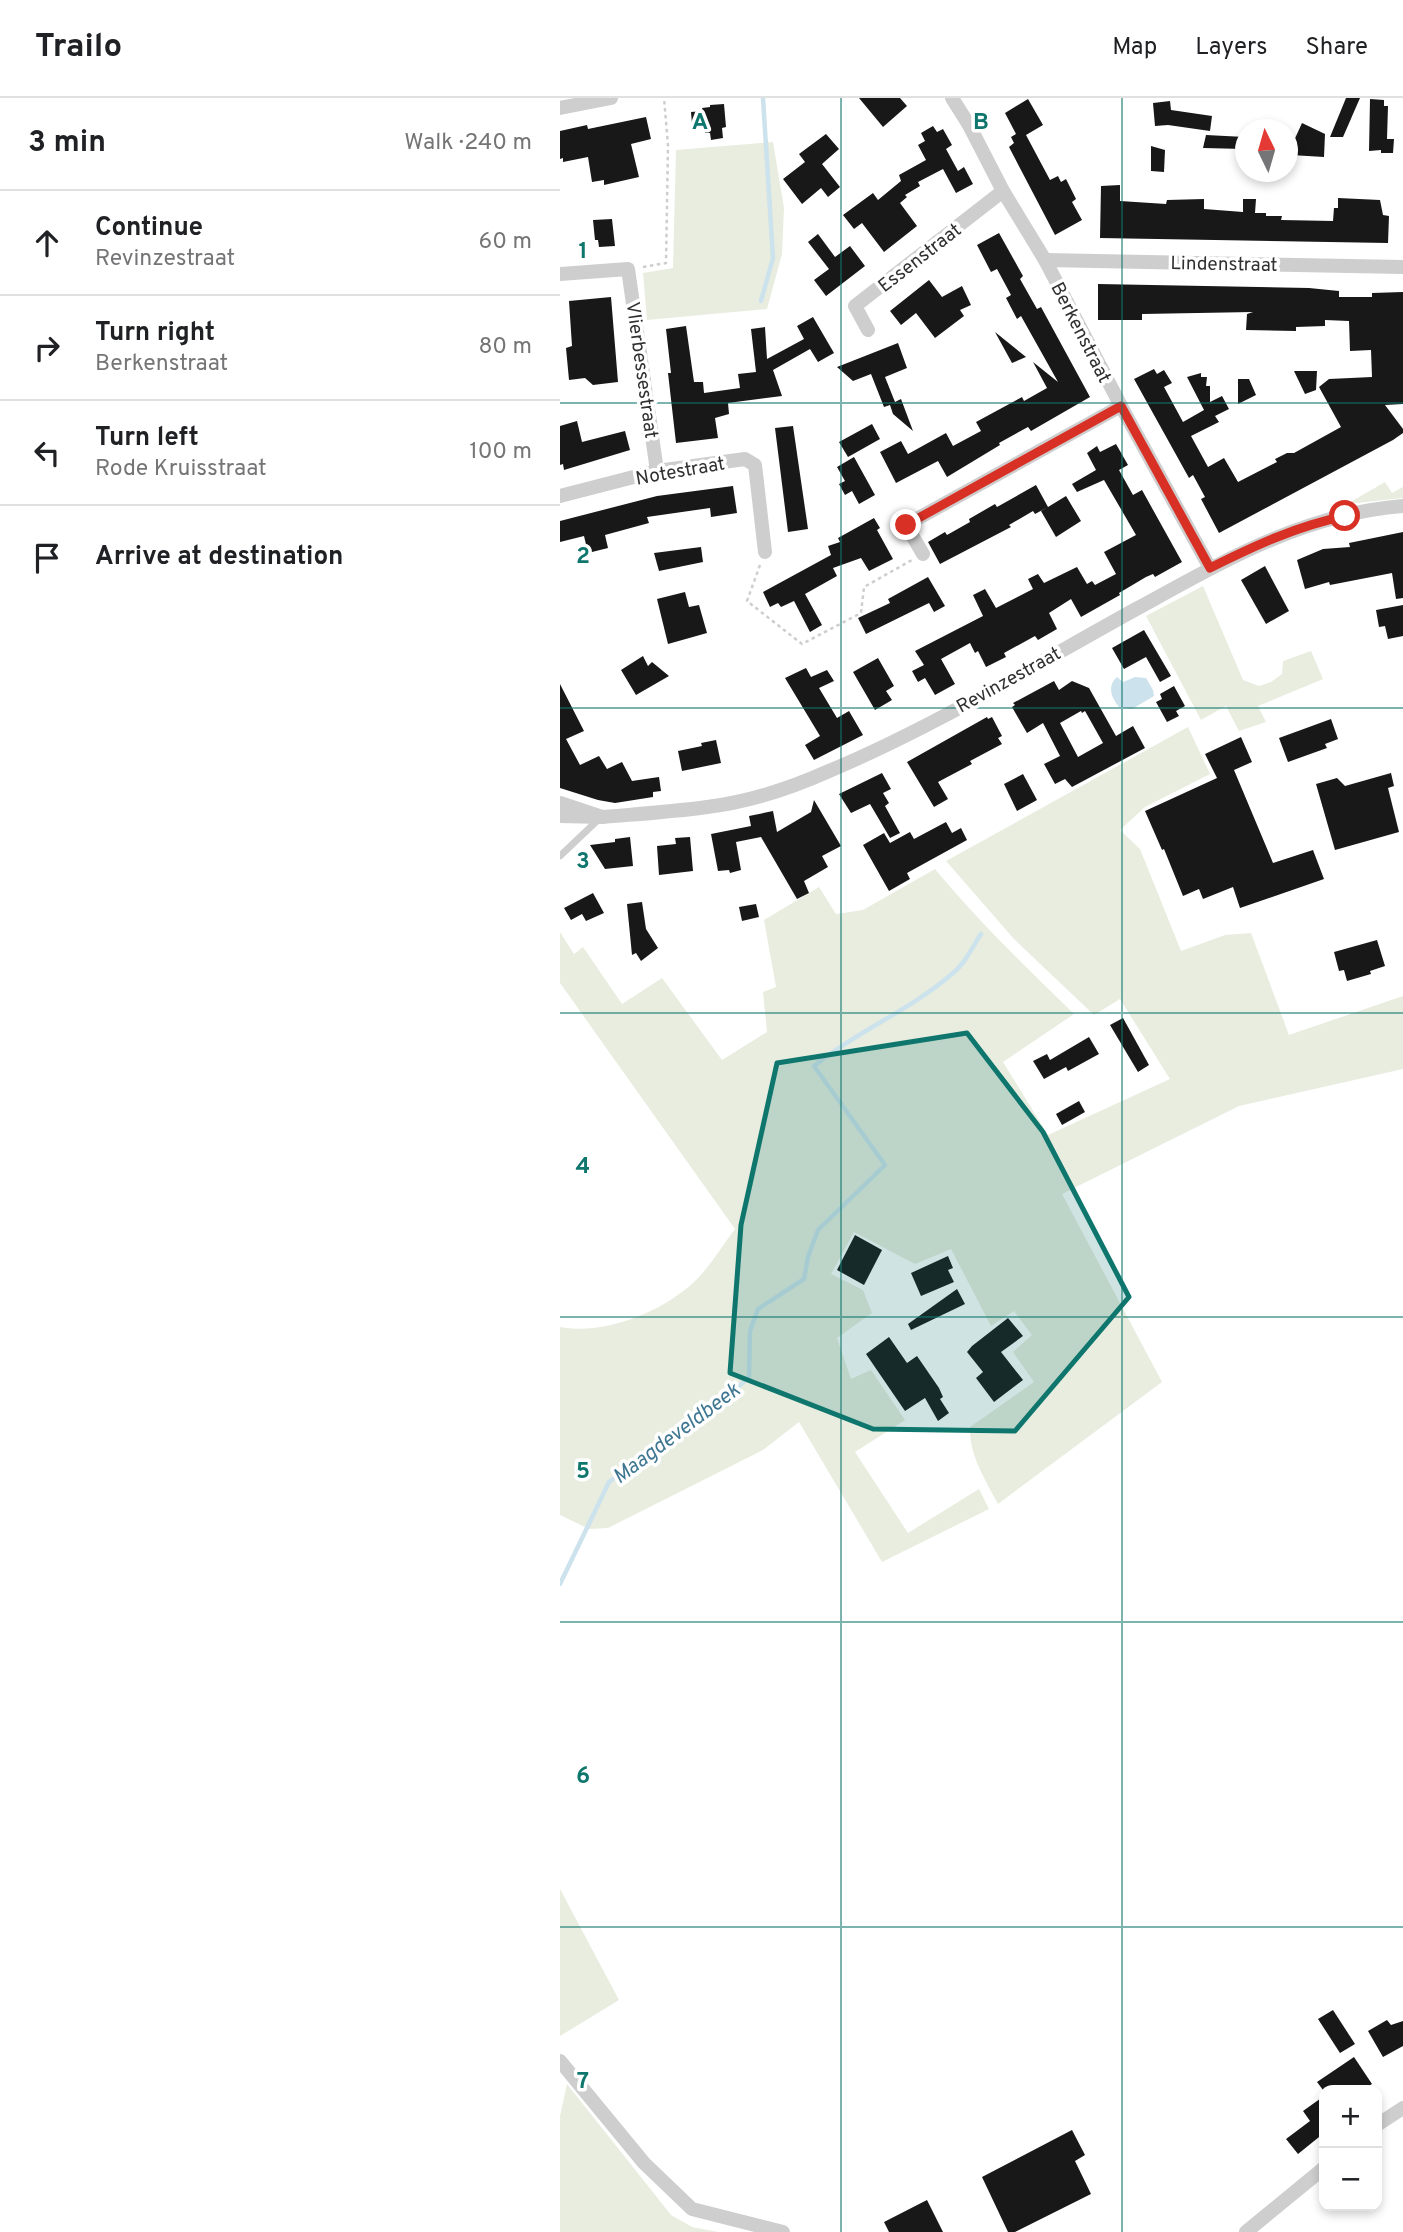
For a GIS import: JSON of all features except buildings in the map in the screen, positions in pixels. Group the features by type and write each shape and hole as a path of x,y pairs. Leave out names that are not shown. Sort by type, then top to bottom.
{"street":[{"path":"560,108 611,98"},
{"name":"Berkenstraat","path":"952,98 1045,260 1210,568"},
{"name":"Essenstraat","path":"868,330 855,306 1003,191"},
{"name":"Lindenstraat","path":"1045,260 1403,267"},
{"path":"560,274 628,269"},
{"name":"Vlierbessestraat","path":"628,269 657,471"},
{"path":"923,554 906,525 1121,406"},
{"name":"Notestraat","path":"560,496 657,471 745,459 755,465 765,552"},
{"name":"Revinzestraat","path":"560,816 602,817 708,807 752,798 829,771 904,737 1210,568 1263,542 1311,523 1403,506"},
{"name":"Revinzestraat","path":"560,803 602,817"},
{"path":"560,2062 644,2163 692,2209 783,2232"},
{"path":"1382,2122 1403,2108"},
{"path":"1247,2232 1319,2172"}],"lane":[{"path":"560,856 602,817"}],"path":[{"path":"628,269 666,263 668,145 664,98"},
{"path":"765,552 747,601 802,644 861,612 864,587 923,554"}],"highlighted area":[{"path":"967,1033 1043,1132 1129,1297 1015,1431 873,1429 730,1373 741,1225 777,1063"}],"shaded area":[{"path":"773,142 784,208 782,254 767,309 647,320 643,273 673,268 676,150"},
{"path":"1385,482 1392,493 1403,487 1403,498 1347,504"},
{"path":"1203,586 1243,680 1259,686 1271,682 1282,674 1283,661 1311,651 1323,679 1258,706 1266,722 1239,731 1226,706 1201,720 1146,616"},
{"path":"1188,727 1210,774 1145,807 1120,830 1140,849 1181,951 1225,935 1251,933 1289,1035 1403,996 1403,1069 1239,1106 1062,1194 1162,1382 998,1504 975,1457 970,1427 1034,1382 1013,1352 1032,1335 1014,1311 991,1326 951,1249 915,1264 854,1232 831,1274 863,1290 872,1313 837,1338 851,1379 871,1370 905,1420 855,1452 908,1533 979,1489 989,1509 882,1562 799,1422 763,1450 608,1528 589,1529 560,1515 560,1327 578,1329 616,1324 671,1300 699,1277 735,1229 560,983 560,932 574,954 583,947 622,1004 662,978 722,1060 767,1032 763,992 776,987 764,920 819,887 836,914 863,910 935,869 985,925 1074,1014 1003,1062 1048,1135 1170,1079 1120,999 1094,1015 1014,939 946,861"},
{"path":"560,1889 619,2000 560,2036"},
{"path":"567,2084 671,2215 692,2227 718,2232 560,2232 560,2116"}],"water":[{"path":"1117,677 1123,682 1135,677 1146,678 1154,696 1132,709 1119,707 1111,692"}],"waterway":[{"name":"Maagdeveldbeek","path":"761,301 773,258 763,98"},
{"name":"Maagdeveldbeek","path":"560,1584 609,1482 725,1399 749,1377 750,1331 758,1309 804,1279 808,1257 818,1230 885,1165 814,1066 937,986 961,965 981,934"}],"route":[{"path":"906,525 1121,406 1210,568 1263,542 1311,523 1345,516"}]}
